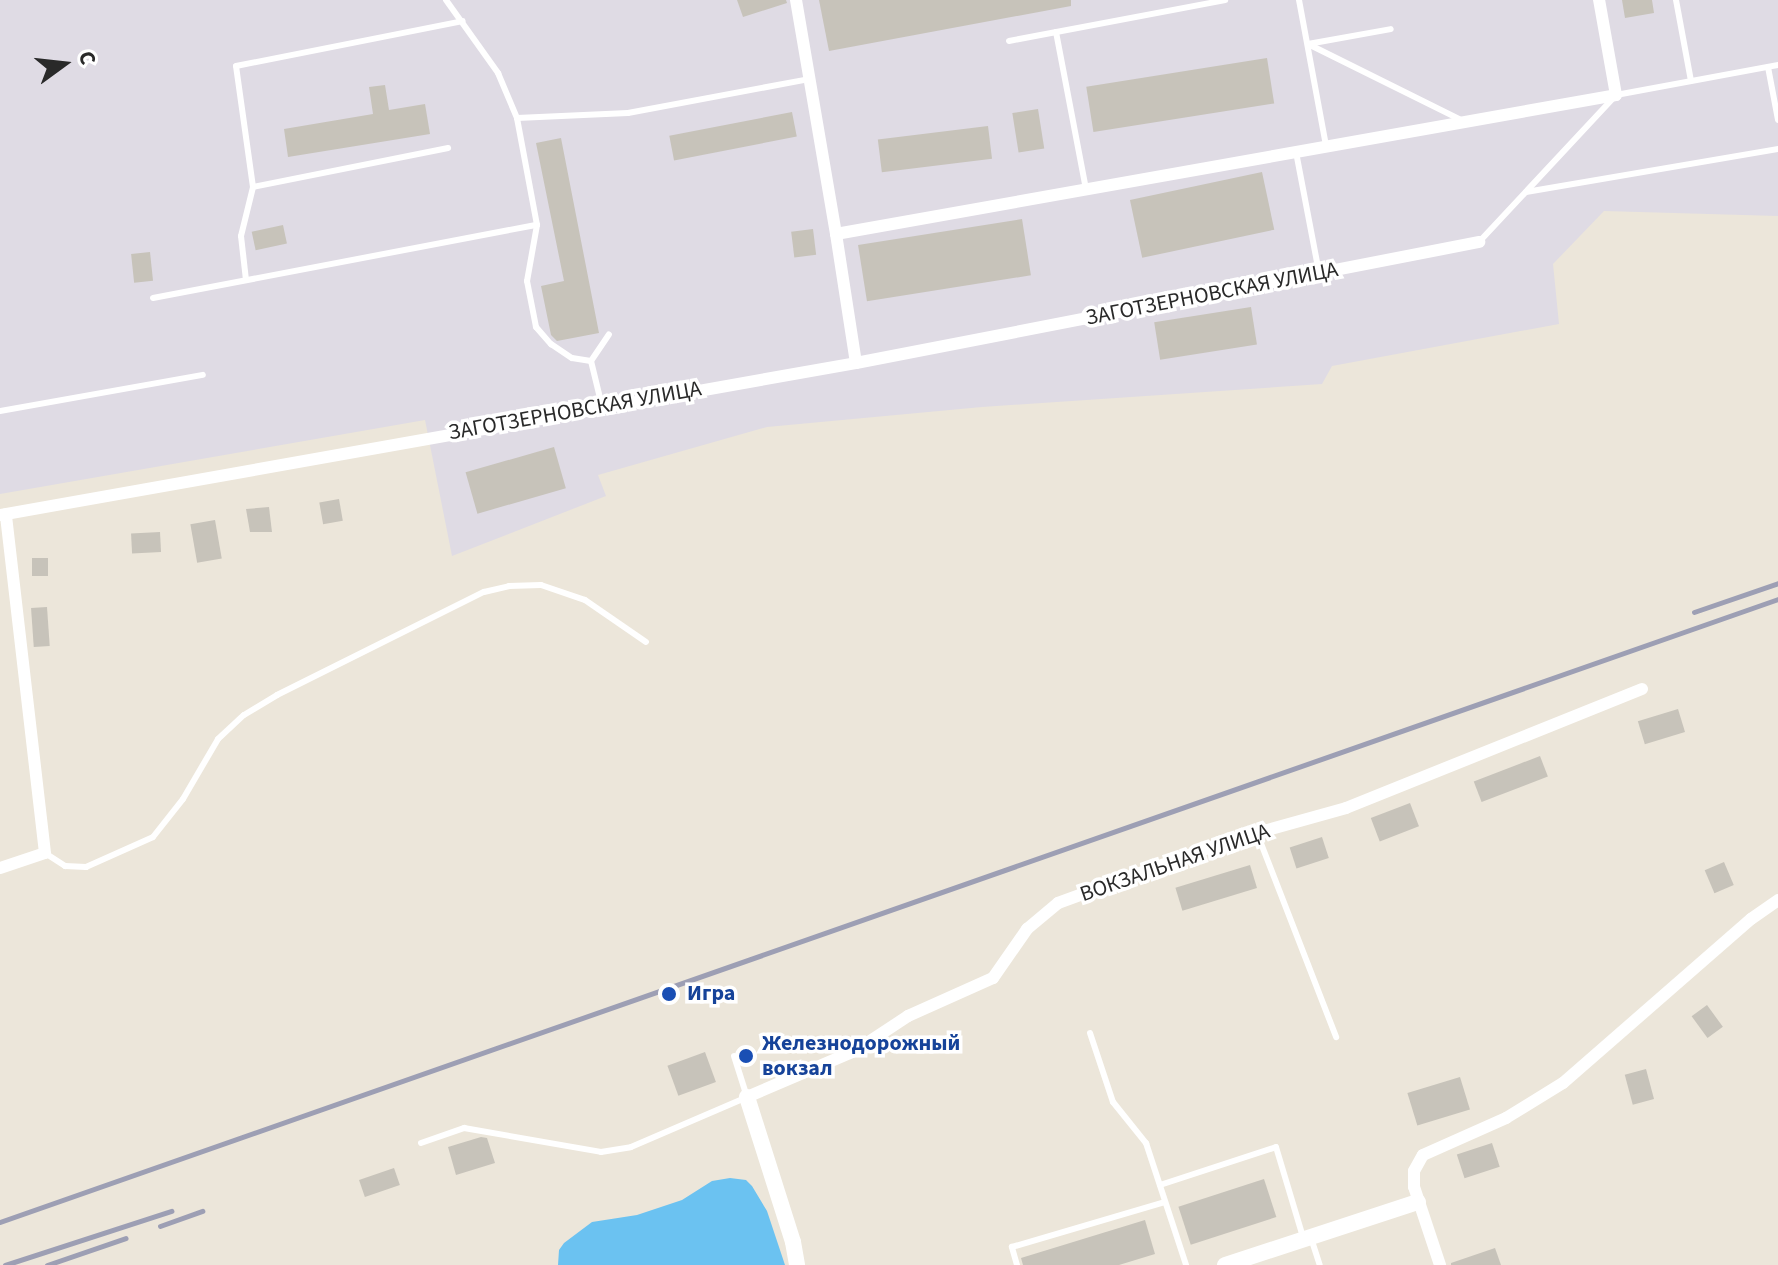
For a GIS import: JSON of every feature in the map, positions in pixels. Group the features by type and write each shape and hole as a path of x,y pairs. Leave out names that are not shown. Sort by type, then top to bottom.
{"street":[{"path":"796,0 856,363"},
{"path":"836,234 1616,95 1599,0"},
{"name":"ЗАГОТЗЕРНОВСКАЯ УЛИЦА","path":"45,853 3,514 856,363 1479,242"},
{"name":"ВОКЗАЛЬНАЯ УЛИЦА","path":"747,1097 855,1051 908,1016 993,978 1027,929 1041,914 1058,903 1257,833 1346,808 1642,689"},
{"path":"0,868 45,853"},
{"path":"1440,1265 1418,1202 1414,1171 1423,1155 1506,1118 1563,1083 1751,919 1778,900"},
{"path":"747,1097 793,1242 797,1265"},
{"path":"1225,1265 1418,1202"}],"lane":[{"path":"446,0 498,73 517,118 537,225 527,281 536,327 551,344 572,358 591,361"},
{"path":"1009,41 1225,0"},
{"path":"1299,0 1326,147"},
{"path":"1676,0 1691,81"},
{"path":"246,280 241,236 253,187 236,66 463,21"},
{"path":"1308,44 1391,29"},
{"path":"1056,32 1086,189"},
{"path":"1308,44 1464,122"},
{"path":"1479,242 1616,95 1778,65"},
{"path":"1768,67 1778,120"},
{"path":"517,118 628,113 809,79"},
{"path":"253,187 448,148"},
{"path":"1526,192 1778,149"},
{"path":"1296,152 1319,273"},
{"path":"153,298 537,225"},
{"path":"602,406 591,361 609,334"},
{"path":"0,411 203,375"},
{"path":"45,853 65,866 86,867 153,837 183,799 218,739 244,715 277,695 484,592 509,586 541,585 585,600 646,642"},
{"path":"1257,833 1336,1037"},
{"path":"1090,1033 1113,1102 1146,1143 1186,1265"},
{"path":"421,1143 453,1130 473,1128 601,1152 646,1142 747,1097 734,1056"},
{"path":"1160,1185 1276,1147 1308,1240 1320,1265"},
{"path":"1017,1265 1012,1247 1165,1202"}],"shaded area":[{"path":"0,0 1778,0 1778,216 1604,211 1553,264 1559,324 1332,366 1322,384 982,407 767,427 598,475 606,496 452,556 425,420 0,494"}],"water":[{"path":"730,1178 746,1180 752,1186 767,1211 785,1265 558,1265 559,1250 564,1243 592,1222 637,1215 682,1200 712,1181"}],"building":[{"path":"737,0 786,0 787,3 743,17"},
{"path":"819,0 1071,0 1071,6 829,51"},
{"path":"1622,0 1652,0 1654,13 1625,18"},
{"path":"1267,58 1274,103 1093,132 1086,87"},
{"path":"385,85 389,110 425,104 430,134 288,157 284,129 373,114 369,87"},
{"path":"1038,109 1044,149 1019,153 1012,113"},
{"path":"792,112 797,137 674,160 669,136"},
{"path":"988,126 992,159 882,172 878,140"},
{"path":"561,138 599,333 557,341 551,335 541,286 564,281 536,143"},
{"path":"1262,172 1274,230 1142,258 1130,200"},
{"path":"1022,219 1031,275 867,301 858,245"},
{"path":"283,225 287,244 256,250 252,232"},
{"path":"813,229 816,255 794,257 791,232"},
{"path":"150,252 153,281 134,283 131,254"},
{"path":"1251,307 1257,345 1160,360 1154,322"},
{"path":"554,447 566,488 477,514 466,472"},
{"path":"339,499 343,521 323,524 319,502"},
{"path":"269,507 272,532 250,532 246,509"},
{"path":"215,520 222,558 197,563 190,524"},
{"path":"160,532 161,552 132,553 131,534"},
{"path":"32,558 48,558 48,576 32,576"},
{"path":"47,607 50,646 34,647 31,608"},
{"path":"1678,709 1685,732 1645,744 1638,721"},
{"path":"1540,756 1548,777 1482,802 1474,781"},
{"path":"1410,803 1419,826 1380,841 1371,818"},
{"path":"1322,837 1329,858 1296,868 1290,848"},
{"path":"1724,862 1734,885 1714,893 1705,870"},
{"path":"1250,865 1257,888 1182,911 1175,888"},
{"path":"1707,1005 1723,1027 1707,1038 1692,1016"},
{"name":"Игра","path":"705,1052 716,1082 678,1096 667,1066"},
{"path":"1646,1069 1654,1099 1633,1105 1625,1075"},
{"path":"1460,1077 1470,1110 1417,1126 1407,1093"},
{"path":"487,1138 495,1163 456,1175 448,1147"},
{"path":"1492,1143 1500,1167 1465,1178 1457,1154"},
{"path":"394,1168 400,1185 365,1197 359,1180"},
{"path":"1264,1179 1276,1217 1191,1245 1178,1207"},
{"path":"1145,1220 1155,1254 1119,1265 1023,1265 1021,1258"},
{"path":"1495,1248 1501,1265 1451,1265 1451,1263"}],"railway":[{"path":"1694,612 1778,583"},
{"path":"0,1222 1778,599"},
{"path":"5,1265 171,1211"},
{"path":"160,1226 202,1211"},
{"path":"47,1265 126,1238"}],"place":[{"name":"Игра","path":"669,994"},
{"name":"Железнодорожный вокзал","path":"746,1056"}]}
